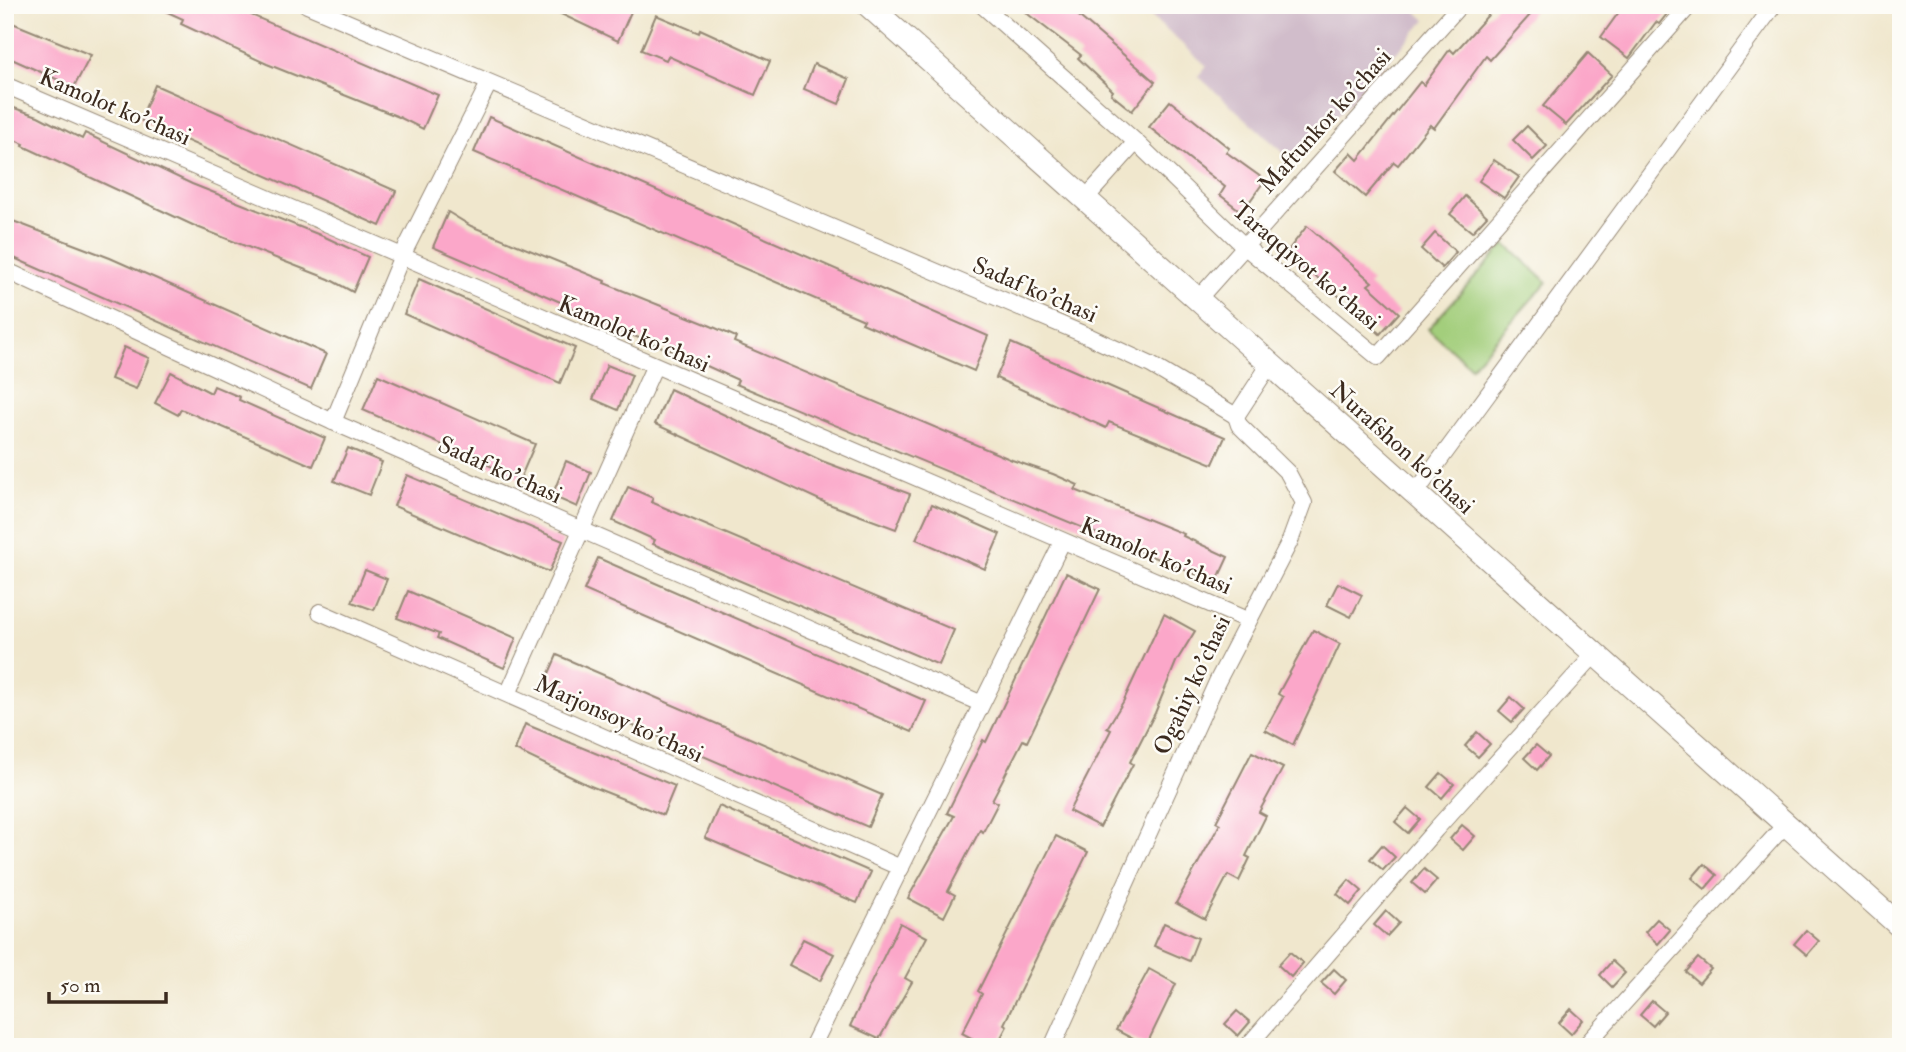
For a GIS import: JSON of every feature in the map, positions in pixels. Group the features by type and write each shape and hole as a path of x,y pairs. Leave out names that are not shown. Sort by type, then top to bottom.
{"street":[{"name":"Sadaf ko'chasi","path":"307,5 1114,348 1151,365 1236,416"},
{"name":"Nurafshon ko'chasi","path":"869,5 1414,495 1901,927"},
{"name":"Taraqqiyot ko'chasi","path":"982,5 1136,142 1244,245 1378,357 1690,5"},
{"name":"Maftunkor ko'chasi","path":"1198,299 1460,5"},
{"path":"1414,495 1774,5"},
{"path":"333,422 401,258 489,83"},
{"name":"Kamolot ko'chasi","path":"5,85 120,132 401,258 1247,620"},
{"path":"1085,199 1136,142"},
{"name":"Sadaf ko'chasi","path":"5,270 333,422 980,703"},
{"path":"1236,416 1270,364"},
{"path":"508,694 654,367"},
{"name":"Ogahiy ko'chasi","path":"1052,1047 1247,620 1290,541 1304,503 1288,473 1239,425 1236,416"},
{"path":"813,1045 1062,541"},
{"name":"Marjonsoy ko'chasi","path":"320,612 901,868"},
{"path":"1247,1047 1436,829 1594,655"},
{"path":"1584,1047 1786,825"}],"shaded area":[{"path":"1138,5 1409,5 1426,20 1294,162 1198,76 1207,66"}],"green space":[{"path":"1505,244 1547,282 1471,367 1428,329"}],"building":[{"path":"152,5 228,5 438,95 423,129 267,64 181,24 183,19"},
{"path":"542,5 634,5 618,41"},
{"path":"1016,5 1066,5 1155,82 1132,111 1111,94 1113,91 1078,58 1081,55"},
{"path":"1497,5 1539,5 1490,60 1486,56 1434,128 1430,125 1398,165 1394,162 1365,197 1335,171 1351,153 1358,160 1420,82 1424,85 1450,49 1454,53"},
{"path":"1624,5 1674,5 1659,24 1656,22 1629,58 1601,37"},
{"path":"656,15 699,33 700,29 770,61 755,95 668,56 666,60 641,50"},
{"path":"5,20 91,55 74,87 5,56"},
{"path":"1588,53 1612,75 1566,125 1543,106"},
{"path":"814,64 849,79 839,104 804,89"},
{"path":"155,85 396,191 380,226 140,120"},
{"path":"1170,101 1229,148 1226,152 1265,180 1242,212 1220,195 1225,187 1149,127"},
{"path":"5,105 38,116 82,139 85,133 192,184 368,257 353,292 329,279 197,227 23,146 24,144 5,136"},
{"path":"489,117 988,336 974,371 862,323 864,320 474,152"},
{"path":"1527,126 1547,146 1533,160 1513,140"},
{"path":"1494,160 1519,177 1504,198 1479,181"},
{"path":"1465,196 1487,216 1472,232 1450,214"},
{"path":"448,212 471,226 736,337 734,342 1012,460 1053,474 1078,485 1075,490 1184,534 1183,536 1228,557 1216,583 736,384 738,380 608,326 565,304 433,247"},
{"path":"5,218 110,258 326,354 311,389 5,254"},
{"path":"1307,226 1372,282 1368,285 1399,313 1380,334 1328,286 1286,253"},
{"path":"1435,233 1456,252 1442,268 1421,249"},
{"path":"419,279 575,348 560,383 404,314"},
{"path":"1011,343 1225,437 1213,464 1109,422 1106,428 996,378"},
{"path":"124,347 149,358 136,389 111,379"},
{"path":"607,365 632,375 618,410 593,399"},
{"path":"171,372 211,393 214,386 240,397 239,400 325,438 313,466 181,409 178,415 155,403"},
{"path":"378,375 535,444 520,479 363,410"},
{"path":"670,389 822,461 910,494 896,529 826,503 655,424"},
{"path":"348,448 382,462 369,495 334,481"},
{"path":"566,461 591,472 577,507 552,496"},
{"path":"407,475 563,541 549,572 394,506"},
{"path":"628,487 653,498 651,502 954,630 939,665 653,544 655,540 613,521"},
{"path":"932,504 1000,534 985,569 916,539"},
{"path":"598,558 926,701 912,732 584,590"},
{"path":"365,570 387,579 374,610 352,602"},
{"path":"1066,573 1100,589 1027,742 1023,740 992,800 998,803 983,832 980,830 948,891 955,895 944,917 908,898 954,816 947,813 983,740 986,742"},
{"path":"1338,583 1362,595 1351,617 1327,605"},
{"path":"408,591 516,638 504,668 437,638 439,634 397,618"},
{"path":"1164,614 1195,631 1176,662 1155,713 1130,762 1133,764 1100,827 1069,811 1111,730 1107,728 1123,702"},
{"path":"1313,630 1340,644 1293,745 1265,730 1283,697 1278,694"},
{"path":"557,655 882,795 868,827 543,687"},
{"path":"1511,697 1524,709 1512,722 1499,711"},
{"path":"525,724 675,786 663,815 588,785 515,750"},
{"path":"1477,732 1490,744 1478,757 1465,746"},
{"path":"1536,745 1549,756 1537,770 1524,758"},
{"path":"1252,752 1283,768 1259,812 1266,816 1246,856 1250,858 1239,881 1228,875 1205,919 1176,903 1220,824 1216,822"},
{"path":"1441,773 1454,784 1442,798 1429,787"},
{"path":"719,806 871,872 857,903 705,838"},
{"path":"1407,808 1420,819 1408,833 1395,822"},
{"path":"1462,825 1475,836 1463,850 1450,839"},
{"path":"1056,836 1088,852 1004,1024 1007,1026 996,1047 988,1047 962,1033 982,994 978,991"},
{"path":"1382,845 1395,857 1383,870 1370,859"},
{"path":"1704,864 1717,875 1705,889 1692,878"},
{"path":"1424,869 1437,880 1425,894 1412,883"},
{"path":"1349,880 1362,891 1350,905 1337,894"},
{"path":"1386,911 1399,923 1387,936 1374,925"},
{"path":"1657,919 1670,930 1658,944 1645,932"},
{"path":"900,923 927,937 905,978 912,982 879,1039 850,1026"},
{"path":"1164,923 1198,938 1189,961 1154,946"},
{"path":"1806,930 1819,941 1807,955 1794,944"},
{"path":"803,939 834,954 820,981 789,965"},
{"path":"1290,952 1303,963 1291,977 1278,965"},
{"path":"1698,958 1711,969 1699,983 1686,972"},
{"path":"1612,961 1625,973 1612,987 1600,975"},
{"path":"1149,969 1176,984 1146,1046 1116,1030"},
{"path":"1334,969 1346,980 1334,994 1321,983"},
{"path":"1652,1001 1665,1012 1653,1026 1640,1015"},
{"path":"1571,1009 1583,1020 1571,1034 1559,1023"},
{"path":"1237,1011 1250,1022 1238,1036 1225,1024"}]}
